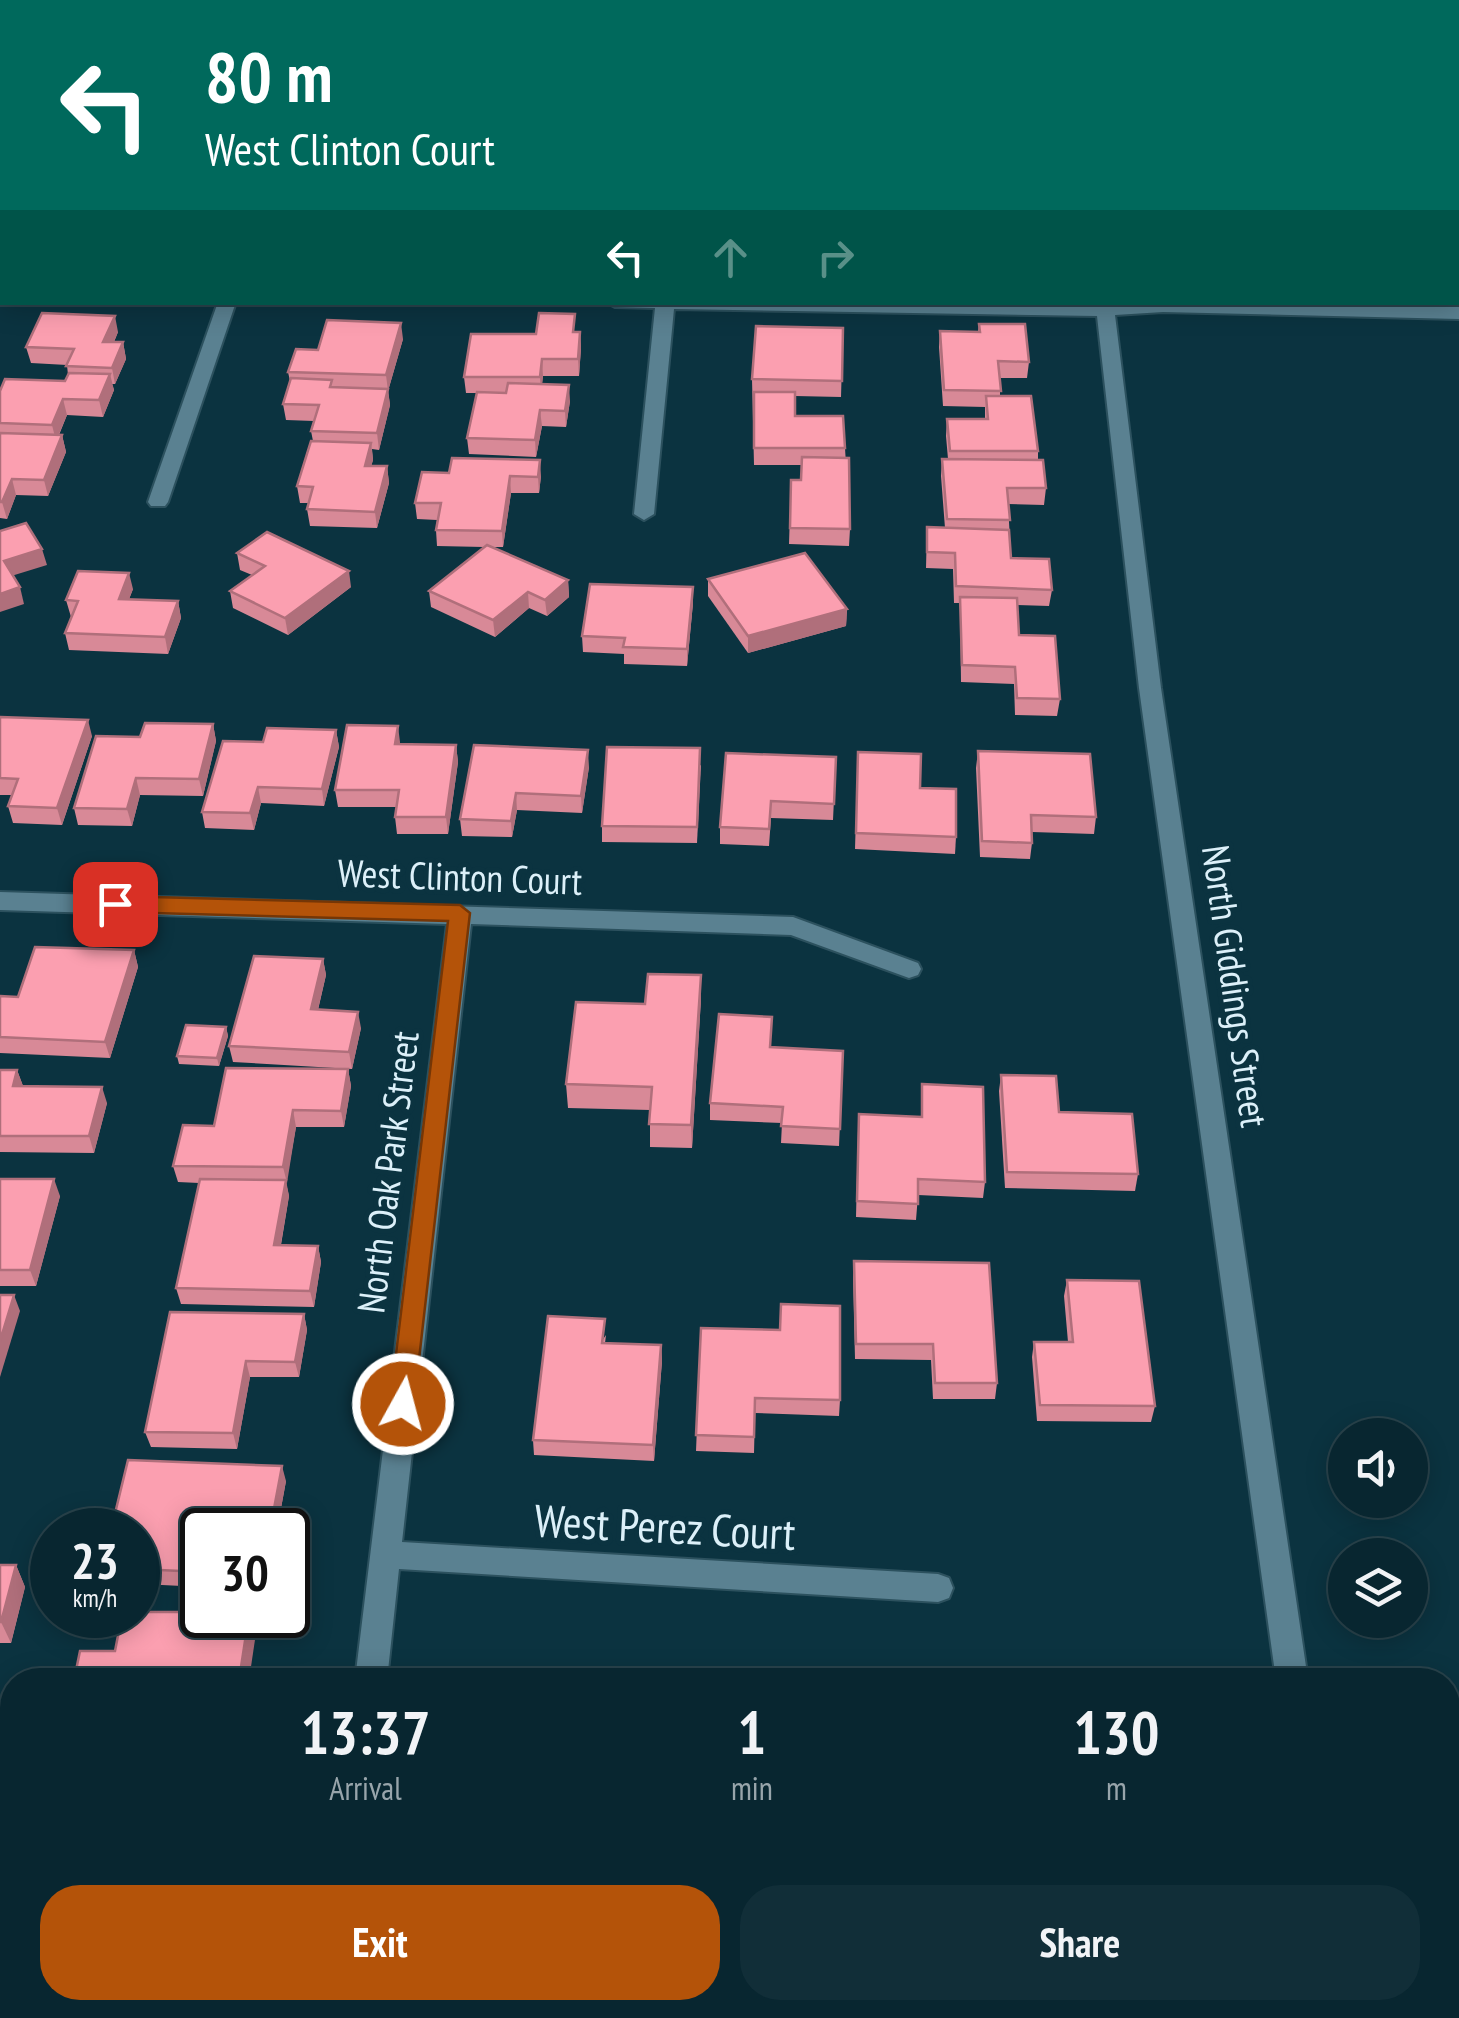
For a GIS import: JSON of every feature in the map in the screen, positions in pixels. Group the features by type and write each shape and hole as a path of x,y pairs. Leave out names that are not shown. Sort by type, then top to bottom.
{"street":[{"path":"158,502 226,305"},
{"path":"644,514 665,305"},
{"path":"812,305 1459,313"},
{"name":"North Giddings Street","path":"1105,307 1150,688 1290,1668"},
{"name":"West Clinton Court","path":"0,902 793,926 909,969"},
{"name":"North Oak Park Street","path":"372,1668 460,913"},
{"name":"West Perez Court","path":"386,1555 938,1588"}],"building":[{"path":"42,313 115,316 103,342 123,342 112,368 66,366 74,349 26,347"},
{"path":"539,313 575,314 573,332 580,332 578,359 542,359 540,377 464,377 471,334 536,334"},
{"path":"327,320 401,323 386,375 288,372 296,349 318,350"},
{"path":"979,324 1025,324 1029,362 998,361 1001,391 944,390 940,331 980,332"},
{"path":"756,326 843,328 842,381 752,379"},
{"path":"69,373 110,374 99,400 63,399 52,425 0,423 0,391 5,379 65,381"},
{"path":"291,378 332,380 330,387 388,389 377,433 311,431 319,405 283,404"},
{"path":"508,383 569,385 565,411 540,410 535,440 467,438 477,392 506,393"},
{"path":"754,392 795,392 795,416 843,416 845,448 754,448"},
{"path":"986,396 1031,396 1038,451 950,451 947,419 988,419"},
{"path":"0,433 62,435 44,480 12,479 2,502 0,502"},
{"path":"311,441 371,443 365,466 387,466 375,512 307,509 313,487 297,486"},
{"path":"802,457 849,458 850,529 790,528 791,480 801,480"},
{"path":"452,458 540,460 538,477 510,476 502,531 436,530 441,503 415,503 422,472 449,473"},
{"path":"942,459 1043,460 1046,488 1007,488 1010,520 947,519"},
{"path":"26,523 42,549 4,561 20,587 0,594 0,531"},
{"path":"927,527 1009,530 1011,558 1049,559 1052,590 956,586 955,553 927,552"},
{"path":"267,532 349,571 285,618 230,591 265,566 237,553"},
{"path":"487,545 568,580 545,600 528,592 493,620 429,591"},
{"path":"805,553 847,609 748,636 708,579"},
{"path":"78,571 129,573 119,599 178,601 165,637 65,633 78,601 66,600"},
{"path":"590,584 693,587 687,649 623,647 625,638 582,636"},
{"path":"960,597 1017,598 1019,635 1055,636 1060,699 1017,698 1015,667 962,665"},
{"path":"0,717 88,720 57,808 8,806 18,779 0,778"},
{"path":"145,723 213,724 199,779 136,778 127,809 74,808 96,736 140,737"},
{"path":"347,725 398,726 395,744 456,745 446,817 395,817 399,790 335,790"},
{"path":"267,728 336,730 322,789 258,787 250,813 202,812 223,741 263,742"},
{"path":"474,745 588,750 581,796 516,793 511,821 460,819"},
{"path":"607,747 700,748 697,827 602,826"},
{"path":"978,751 1090,754 1096,817 1031,815 1032,843 982,841"},
{"path":"858,752 921,754 920,788 956,789 956,837 856,833"},
{"path":"726,753 836,757 834,804 771,801 769,829 720,827"},
{"path":"35,947 134,950 105,1042 0,1037 0,996 18,997"},
{"path":"254,956 323,959 311,1009 358,1012 349,1052 229,1046"},
{"path":"648,974 701,975 691,1125 649,1124 652,1087 566,1084 576,1002 645,1004"},
{"path":"719,1014 772,1017 770,1047 843,1051 840,1129 781,1126 783,1107 710,1103"},
{"path":"186,1025 226,1027 217,1058 177,1056"},
{"path":"226,1068 348,1069 341,1111 293,1110 283,1167 173,1166 183,1125 214,1126"},
{"path":"0,1070 17,1070 13,1086 102,1087 89,1136 0,1136"},
{"path":"1001,1075 1056,1076 1059,1112 1132,1114 1138,1174 1007,1172"},
{"path":"922,1084 983,1087 985,1182 918,1179 918,1204 857,1201 859,1114 922,1117"},
{"path":"0,1179 54,1179 30,1270 0,1270"},
{"path":"200,1179 286,1180 274,1245 318,1246 310,1291 176,1288"},
{"path":"854,1261 989,1263 997,1383 935,1383 933,1344 856,1344"},
{"path":"1067,1280 1139,1281 1155,1406 1040,1405 1034,1342 1073,1342"},
{"path":"0,1295 14,1295 0,1341"},
{"path":"781,1304 840,1306 840,1400 755,1398 754,1437 696,1435 701,1328 780,1330"},
{"path":"170,1312 304,1314 295,1362 246,1361 233,1433 145,1432"},
{"path":"548,1316 605,1319 602,1343 661,1345 653,1445 533,1440"},
{"path":"128,1460 282,1466 274,1508 180,1508 180,1571 160,1570 160,1508 116,1508"},
{"path":"0,1565 16,1565 1,1622 0,1622"},
{"path":"160,1612 180,1612 180,1638 245,1638 241,1668 76,1668 80,1651 115,1651 118,1638 160,1638"}],"route":[{"path":"115,904 460,913 403,1404"}]}
